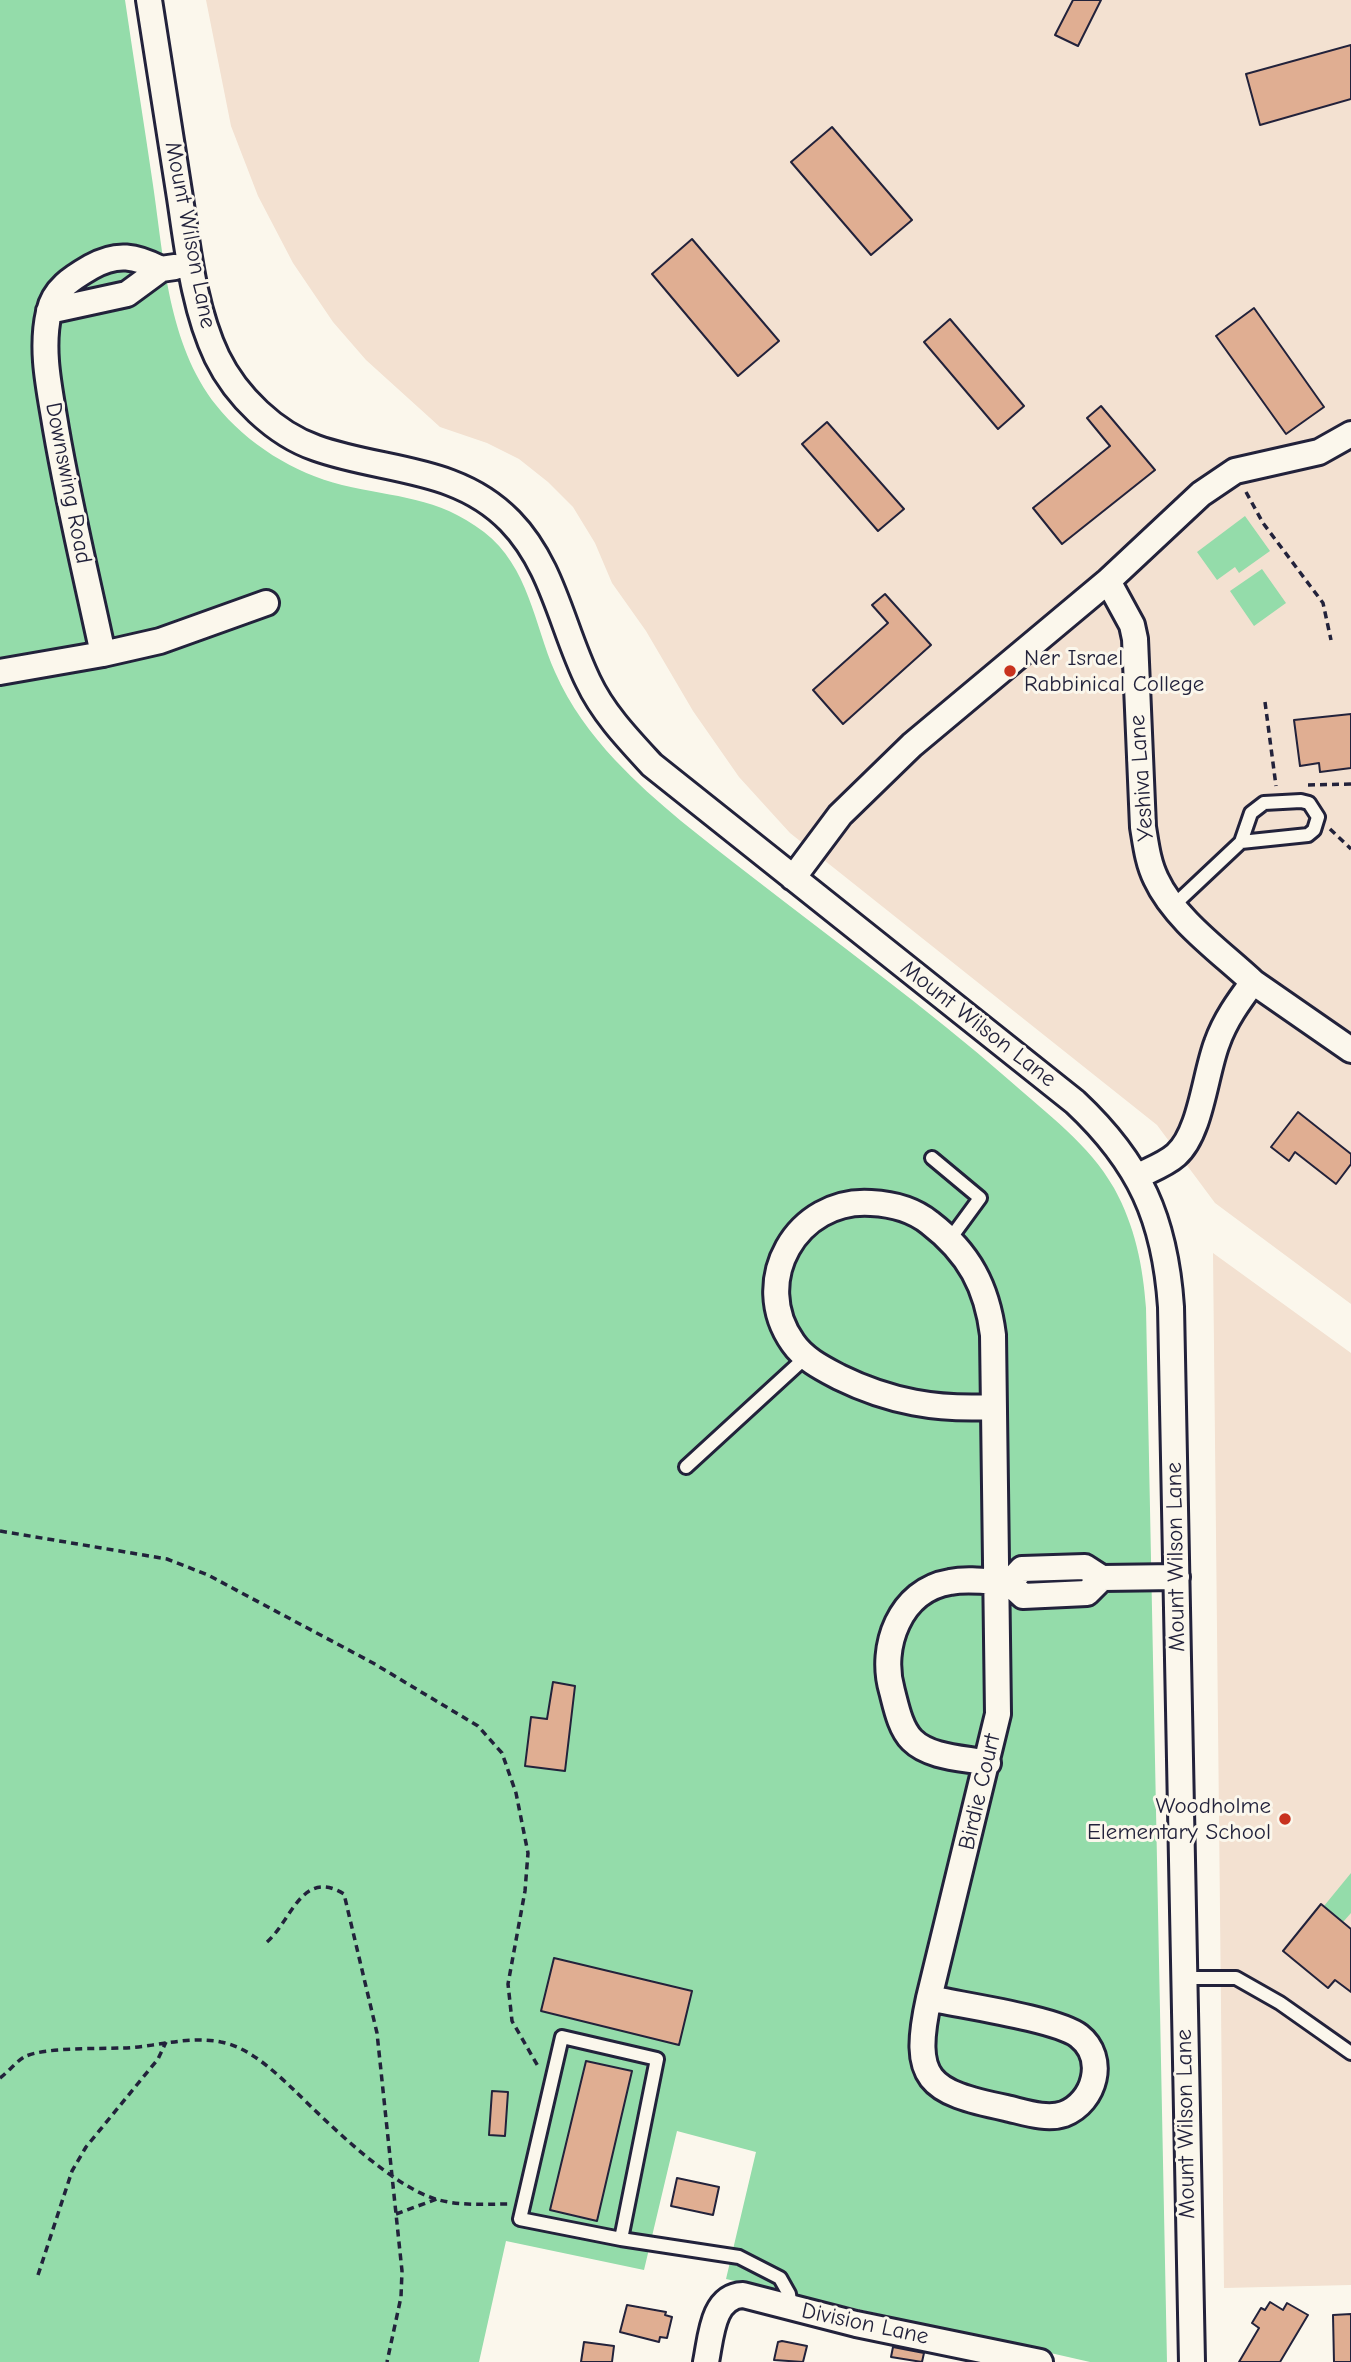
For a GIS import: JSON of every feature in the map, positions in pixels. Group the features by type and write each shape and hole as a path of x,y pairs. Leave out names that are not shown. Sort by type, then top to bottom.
{"street":[{"name":"Mount Wilson Lane","path":"149,0 191,264 206,330 218,359 252,405 289,435 313,448 444,479 493,505 524,537 547,575 579,663 600,703 614,723 652,765 1075,1102 1120,1149 1138,1176 1162,1235 1168,1270 1177,1577 1182,1978 1192,2362"},
{"name":"Downswing Road","path":"103,654 62,463 45,364 49,311 64,282 95,264 116,258 137,257 161,269"},
{"name":"Downswing Road","path":"49,311 127,294 161,269 191,264"},
{"path":"793,878 840,815 912,745 1108,582 1201,495 1239,470 1319,452 1351,434"},
{"name":"Yeshiva Lane","path":"1108,582 1132,625 1143,827 1147,854 1156,881 1173,906 1254,982 1351,1050"},
{"path":"0,672 160,641 266,603"},
{"path":"1138,1176 1176,1156 1192,1131 1217,1042 1232,1011 1254,982"},
{"name":"Birdie Court","path":"929,1998 1056,2025 1079,2036 1095,2058 1095,2072 1088,2094 1071,2110 1051,2116 972,2101 948,2092 936,2084 924,2065 920,2038 929,1998 988,1763 999,1702 1002,1583 993,1407 993,1335 986,1294 968,1259 950,1239 912,1212 877,1203 845,1203 806,1223 787,1246 776,1283 778,1306 784,1324 792,1342 806,1357 849,1382 898,1401 942,1408 993,1407"},
{"path":"988,1763 937,1753 910,1739 902,1725 886,1670 888,1646 895,1626 921,1597 950,1582 1002,1583 1023,1595 1087,1593 1102,1578 1177,1577"},
{"name":"Division Lane","path":"706,2362 717,2314 731,2295 743,2295 791,2308 1040,2362"}],"lane":[{"path":"1173,906 1241,842 1251,813 1264,803 1309,803 1318,817 1314,830 1308,835 1241,842"},
{"path":"932,1158 980,1198 950,1239"},
{"path":"686,1467 806,1357"},
{"path":"1182,1978 1236,1978 1280,2003 1351,2053"},
{"path":"621,2239 657,2059 562,2037 520,2219 621,2239 739,2257 780,2278 789,2294 791,2308"}],"path":[{"path":"1239,470 1247,495 1263,523 1323,603 1331,640"},
{"path":"1265,702 1275,786 1288,785"},
{"path":"1301,785 1351,784"},
{"path":"1327,827 1351,849"},
{"path":"0,1531 167,1559 208,1575 373,1662 478,1726 502,1753 516,1793 528,1853 525,1891 508,1984 512,2021 551,2086"},
{"path":"267,1942 279,1931 296,1903 308,1890 323,1886 344,1894 377,2033 402,2271 401,2297 387,2362"},
{"path":"0,2078 25,2057 198,2039 237,2046 275,2071 338,2133 392,2174 437,2199 461,2204 524,2204"},
{"path":"37,2275 72,2171 86,2147 158,2059 166,2042"},
{"path":"396,2214 437,2199"}],"shaded area":[{"name":"Ner Israel Rabbinical College","path":"206,0 1351,0 1351,1304 1215,1203 1157,1125 790,833 739,777 693,711 646,631 612,583 595,543 573,507 519,459 487,443 440,427 366,360 333,322 293,263 258,196 231,126"},
{"name":"Woodholme Elementary School","path":"1213,1253 1351,1353 1351,2285 1224,2288"}],"green space":[{"path":"0,0 125,0 171,300 187,355 200,381 228,419 257,444 306,473 342,485 433,505 467,520 484,532 499,546 521,579 555,672 567,696 589,730 615,760 681,821 978,1053 1080,1143 1104,1172 1121,1202 1137,1246 1146,1308 1167,2362 1090,2362 726,2279 756,2152 677,2131 644,2270 506,2241 479,2362 0,2362"},
{"path":"1245,516 1270,551 1239,573 1235,567 1217,580 1197,552"},
{"path":"1262,569 1286,603 1254,626 1230,591"},
{"path":"1351,1873 1351,1913 1343,1922 1324,1906"}],"building":[{"path":"1073,0 1101,0 1078,46 1055,35"},
{"path":"1351,45 1351,99 1260,125 1246,74"},
{"path":"832,127 912,220 871,255 791,162"},
{"path":"692,239 779,341 738,376 652,274"},
{"path":"1254,308 1324,407 1286,434 1216,336"},
{"path":"950,319 1024,406 998,429 924,342"},
{"path":"1101,406 1155,470 1062,544 1033,508 1110,446 1087,418"},
{"path":"827,422 904,509 878,531 802,444"},
{"path":"885,594 931,645 843,724 813,690 888,623 872,605"},
{"path":"1351,714 1351,768 1320,772 1319,763 1300,766 1294,720"},
{"path":"1298,1112 1351,1154 1351,1164 1336,1184 1295,1152 1289,1161 1271,1147"},
{"path":"553,1682 575,1686 565,1771 525,1766 531,1717 547,1719"},
{"path":"1321,1904 1351,1929 1351,1992 1335,1980 1328,1988 1283,1951"},
{"path":"554,1958 692,1991 679,2045 541,2011"},
{"path":"586,2061 632,2071 597,2221 550,2210"},
{"path":"492,2091 508,2092 505,2136 489,2135"},
{"path":"677,2178 719,2187 713,2215 671,2206"},
{"path":"1270,2302 1283,2310 1287,2303 1308,2315 1280,2362 1239,2362 1259,2328 1252,2323 1261,2308 1265,2310"},
{"path":"627,2305 666,2312 665,2315 672,2317 667,2338 660,2337 659,2342 620,2332"},
{"path":"1351,2314 1351,2362 1334,2362 1333,2315"},
{"path":"584,2342 614,2346 612,2362 581,2362"},
{"path":"778,2342 807,2346 803,2362 774,2360"},
{"path":"893,2347 924,2353 922,2362 891,2357"}],"place":[{"name":"Ner Israel Rabbinical College","path":"1010,671"},
{"name":"Woodholme Elementary School","path":"1285,1819"}]}
